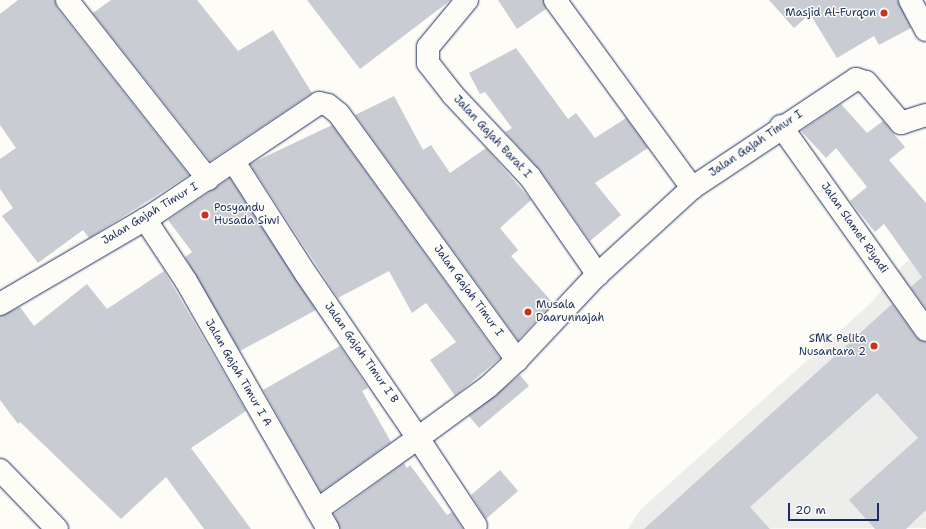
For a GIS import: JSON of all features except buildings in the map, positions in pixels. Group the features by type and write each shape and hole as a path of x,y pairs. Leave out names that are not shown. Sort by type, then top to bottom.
{"street":[{"path":"68,0 208,179"},
{"name":"Jalan Gajah Barat I","path":"467,0 428,47 428,63 454,96 530,177 598,275"},
{"path":"555,0 692,188"},
{"path":"910,0 926,30"},
{"name":"Jalan Gajah Timur I","path":"0,304 145,219 234,162 319,103 328,105 344,120 517,360 598,275 692,188 782,126 856,79 866,82 901,123 926,115"},
{"name":"Jalan Slamet Riyadi","path":"782,126 926,330"},
{"name":"Jalan Gajah Timur I B","path":"234,162 306,274 476,526"},
{"name":"Jalan Gajah Timur I A","path":"145,219 186,282 328,529"},
{"path":"317,510 489,386 517,360"},
{"path":"0,470 57,529"}],"shaded area":[{"name":"SMK Pelita Nusantara 2","path":"926,248 926,528 628,529 640,510 871,303 905,263"}],"place":[{"name":"Masjid Al-Furqon","path":"884,13"},
{"name":"Posyandu Husada Siwi","path":"205,215"},
{"name":"Musala Daarunnajah","path":"528,312"},
{"name":"SMK Pelita Nusantara 2","path":"874,346"}]}
